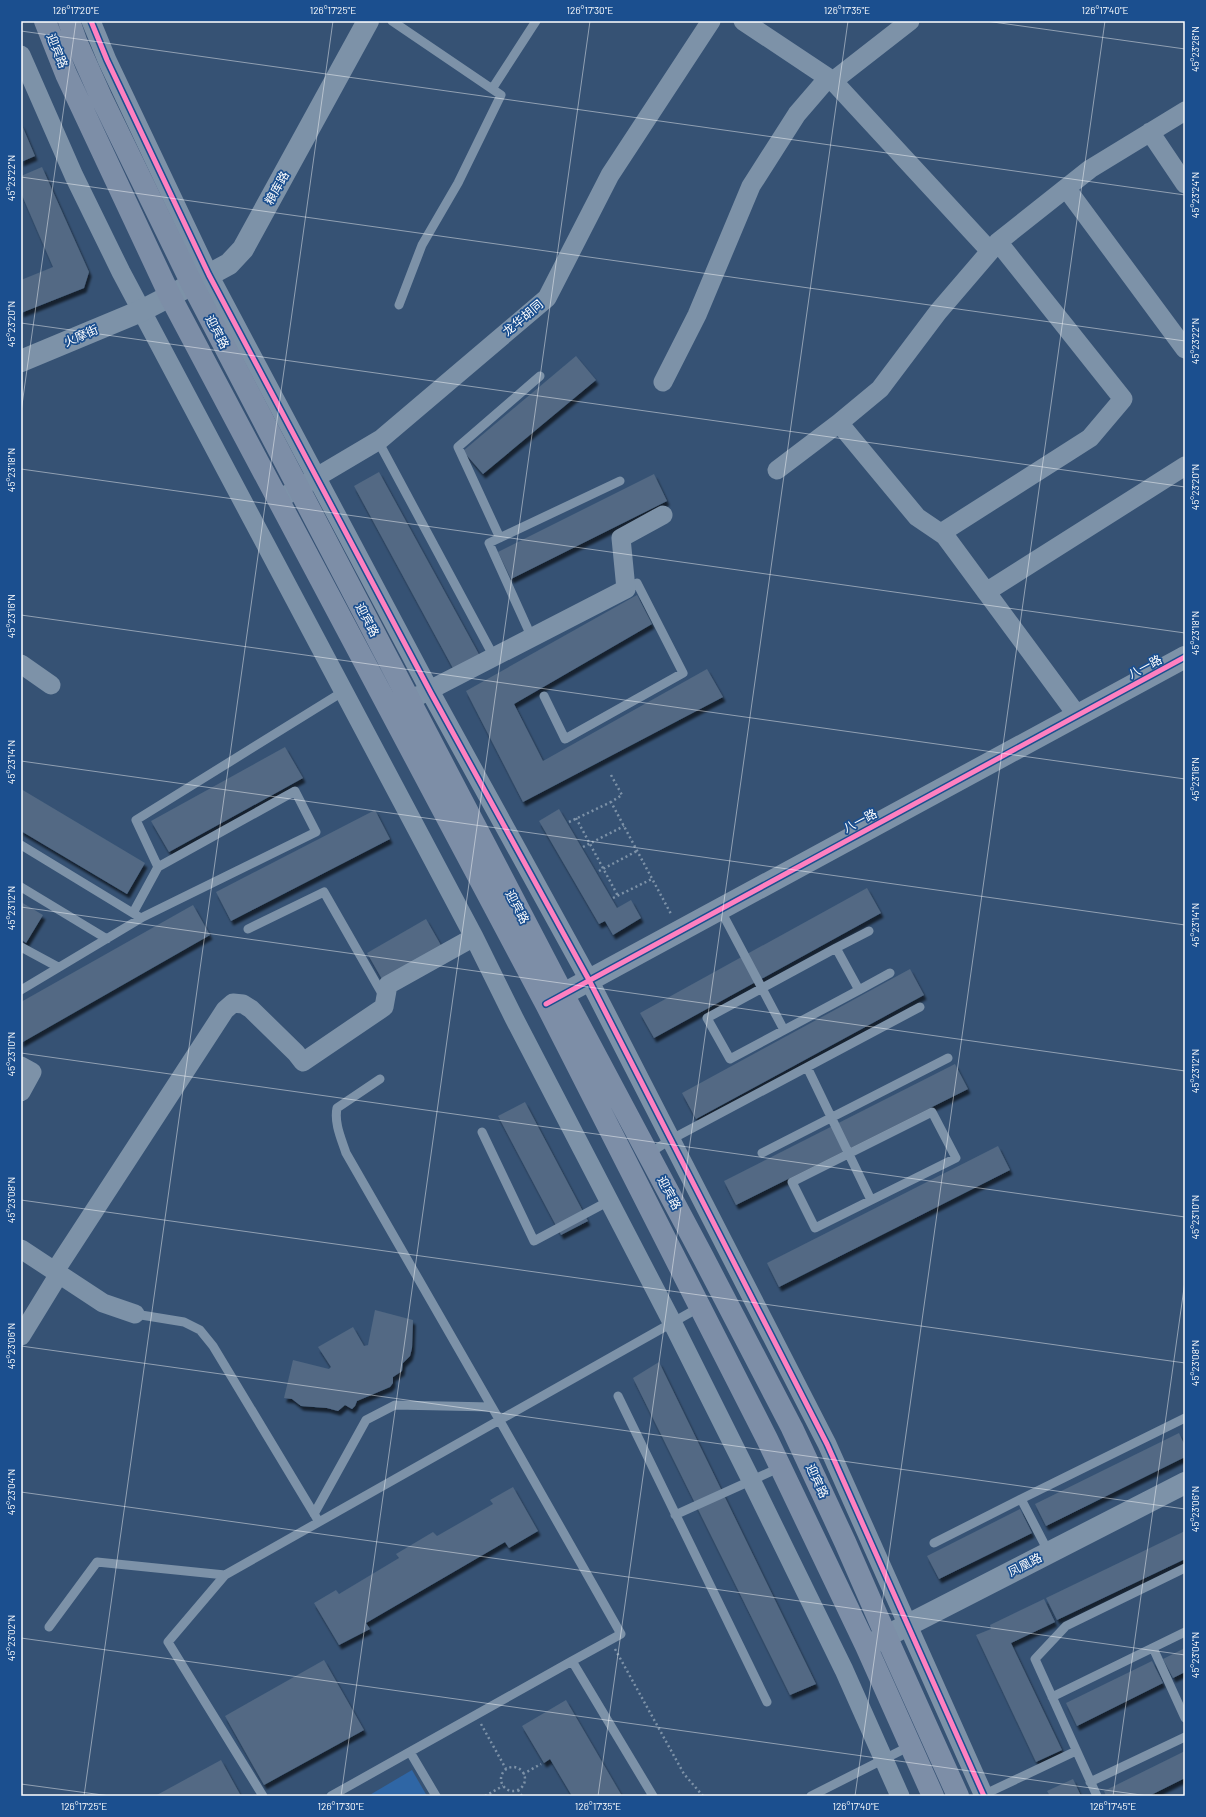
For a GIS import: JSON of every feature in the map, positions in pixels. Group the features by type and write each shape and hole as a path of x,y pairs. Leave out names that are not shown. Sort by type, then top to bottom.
{"main road":[{"name":"迎宾路","path":"45,21 82,108 170,296 278,500 554,999 648,1154 792,1428 845,1542 958,1796"},
{"name":"迎宾路","path":"69,21 76,42 101,97 200,280 298,488 410,701 554,999 700,1307 781,1467 866,1646 933,1796"}],"street":[{"path":"91,21 200,280 317,477 429,690 589,980 827,1444 984,1795"},
{"name":"粮库路","path":"141,311 229,264 243,249 368,21"},
{"name":"龙华胡同","path":"278,500 378,441 547,298 610,175 711,21"},
{"path":"663,382 697,315 751,186 797,114 831,79 910,21"},
{"path":"752,23 831,79 994,246 1123,400 1090,438 941,533"},
{"path":"21,55 98,228 474,937 517,1025 672,1322 844,1670 900,1796"},
{"path":"777,470 839,423 880,389 938,312 994,246 1090,169 1185,111"},
{"path":"1150,132 1185,184"},
{"path":"1066,188 1185,349"},
{"name":"火摩街","path":"21,361 141,311"},
{"path":"839,423 917,518 945,536 1077,715"},
{"path":"986,592 1185,466"},
{"path":"410,701 626,589 621,538 663,515"},
{"name":"八一路","path":"554,999 1185,657"},
{"path":"21,664 51,685"},
{"path":"21,1336 57,1273 226,1010 233,1003 243,1004 252,1009 303,1062 384,1006 388,985 474,937"},
{"path":"21,1066 32,1072 21,1092"},
{"path":"21,1249 103,1304 135,1314"},
{"name":"凤凰路","path":"866,1646 1185,1483"}],"lane":[{"path":"392,21 501,95 458,183 422,245 399,305"},
{"path":"492,89 536,21"},
{"path":"500,538 458,447 540,376"},
{"path":"378,441 494,657"},
{"path":"532,638 489,544 620,481"},
{"path":"544,696 565,740 683,674 638,583 626,589"},
{"path":"158,867 136,820 344,691"},
{"path":"21,989 141,918 316,832 295,791 158,867 132,913"},
{"path":"21,845 141,918"},
{"path":"21,887 107,939"},
{"path":"248,929 324,892 385,1000"},
{"path":"720,909 784,1030"},
{"path":"869,931 707,1018 730,1059 890,972"},
{"path":"21,947 58,967"},
{"path":"836,948 859,990"},
{"path":"648,1154 670,1140 920,1007"},
{"path":"762,1153 948,1058"},
{"path":"807,1067 871,1200"},
{"path":"332,1796 621,1634 346,1152 340,1136 336,1116 337,1108 380,1079"},
{"path":"932,1112 956,1158 871,1200 815,1228 792,1182 932,1112"},
{"path":"482,1132 534,1241 609,1201"},
{"path":"263,1796 168,1642 225,1575 700,1307"},
{"path":"135,1314 184,1322 200,1330 213,1346 319,1522"},
{"path":"618,1396 767,1702"},
{"path":"314,1514 366,1420 395,1405 492,1407"},
{"path":"934,1543 1185,1418"},
{"path":"675,1515 781,1467"},
{"path":"1022,1499 1049,1553"},
{"path":"49,1627 97,1562 225,1575"},
{"path":"1096,1796 1035,1659 1066,1626 1185,1568"},
{"path":"1052,1697 1185,1632"},
{"path":"1153,1648 1185,1718"},
{"path":"572,1661 653,1796"},
{"path":"1090,1782 1185,1736"},
{"path":"811,1796 882,1758 910,1746"},
{"path":"984,1795 1076,1751"},
{"path":"410,1752 436,1796"}],"path":[{"path":"569,822 622,796 611,775"},
{"path":"611,802 680,930"},
{"path":"576,818 618,896"},
{"path":"583,847 624,826"},
{"path":"599,871 637,851"},
{"path":"613,898 652,879"},
{"path":"610,1640 684,1774 703,1796"},
{"path":"476,1715 506,1769"},
{"path":"523,1774 541,1764"},
{"path":"506,1769 518,1769 523,1774 524,1782 518,1790 509,1791 501,1783 502,1775 506,1769"},
{"path":"486,1796 503,1786"},
{"path":"518,1790 522,1796"}],"shaded area":[{"path":"412,1770 427,1796 368,1796"}],"building":[{"path":"21,123 35,156 21,162"},
{"path":"42,167 89,272 84,288 21,313 21,280 53,267 21,193 21,176"},
{"path":"576,356 596,380 483,474 463,451"},
{"path":"379,472 481,658 455,672 354,486"},
{"path":"654,474 667,501 511,579 498,552"},
{"path":"637,595 652,624 514,704 543,761 707,669 723,697 523,802 466,691"},
{"path":"285,747 303,778 169,852 151,821"},
{"path":"21,789 145,863 127,894 21,831"},
{"path":"559,809 617,908 631,900 641,918 613,935 605,921 599,924 539,821"},
{"path":"375,810 390,839 231,921 216,892"},
{"path":"867,888 881,913 654,1038 640,1013"},
{"path":"21,902 43,915 26,943 21,939"},
{"path":"193,905 210,935 21,1043 21,1002"},
{"path":"426,919 442,947 383,981 367,953"},
{"path":"910,969 924,995 696,1119 682,1093"},
{"path":"955,1064 968,1089 736,1205 724,1181"},
{"path":"525,1102 588,1221 561,1235 498,1116"},
{"path":"998,1146 1010,1170 779,1287 767,1263"},
{"path":"375,1310 413,1320 412,1348 410,1356 403,1363 402,1371 393,1377 393,1383 390,1387 357,1401 352,1409 345,1405 338,1411 327,1408 301,1406 292,1399 284,1398 293,1360 329,1369 331,1367 318,1347 353,1327 364,1346 368,1345"},
{"path":"659,1362 816,1684 790,1695 633,1378"},
{"path":"1179,1433 1185,1446 1185,1457 1046,1526 1035,1504"},
{"path":"513,1487 538,1531 509,1548 505,1542 366,1623 370,1629 339,1645 314,1603 336,1590 339,1594 399,1558 396,1554 433,1532 437,1536 493,1504 490,1500"},
{"path":"1020,1509 1032,1533 939,1579 927,1556"},
{"path":"1185,1531 1185,1559 1057,1620 1046,1598"},
{"path":"1044,1599 1055,1622 1011,1643 1062,1750 1036,1762 976,1635 991,1629 990,1625"},
{"path":"1185,1648 1185,1672 1173,1678 1163,1659"},
{"path":"324,1660 364,1730 264,1785 225,1716"},
{"path":"1152,1661 1163,1683 1077,1726 1066,1703"},
{"path":"566,1700 622,1796 572,1796 550,1759 544,1763 522,1726"},
{"path":"1185,1751 1185,1778 1149,1796 1106,1796 1104,1791"},
{"path":"221,1760 241,1796 155,1796"},
{"path":"1073,1779 1081,1796 1050,1796 1047,1791"}],"cycle path":[{"path":"91,21 107,60 209,275 431,693 589,980 827,1444 984,1796"},
{"path":"546,1004 1185,657"}]}
